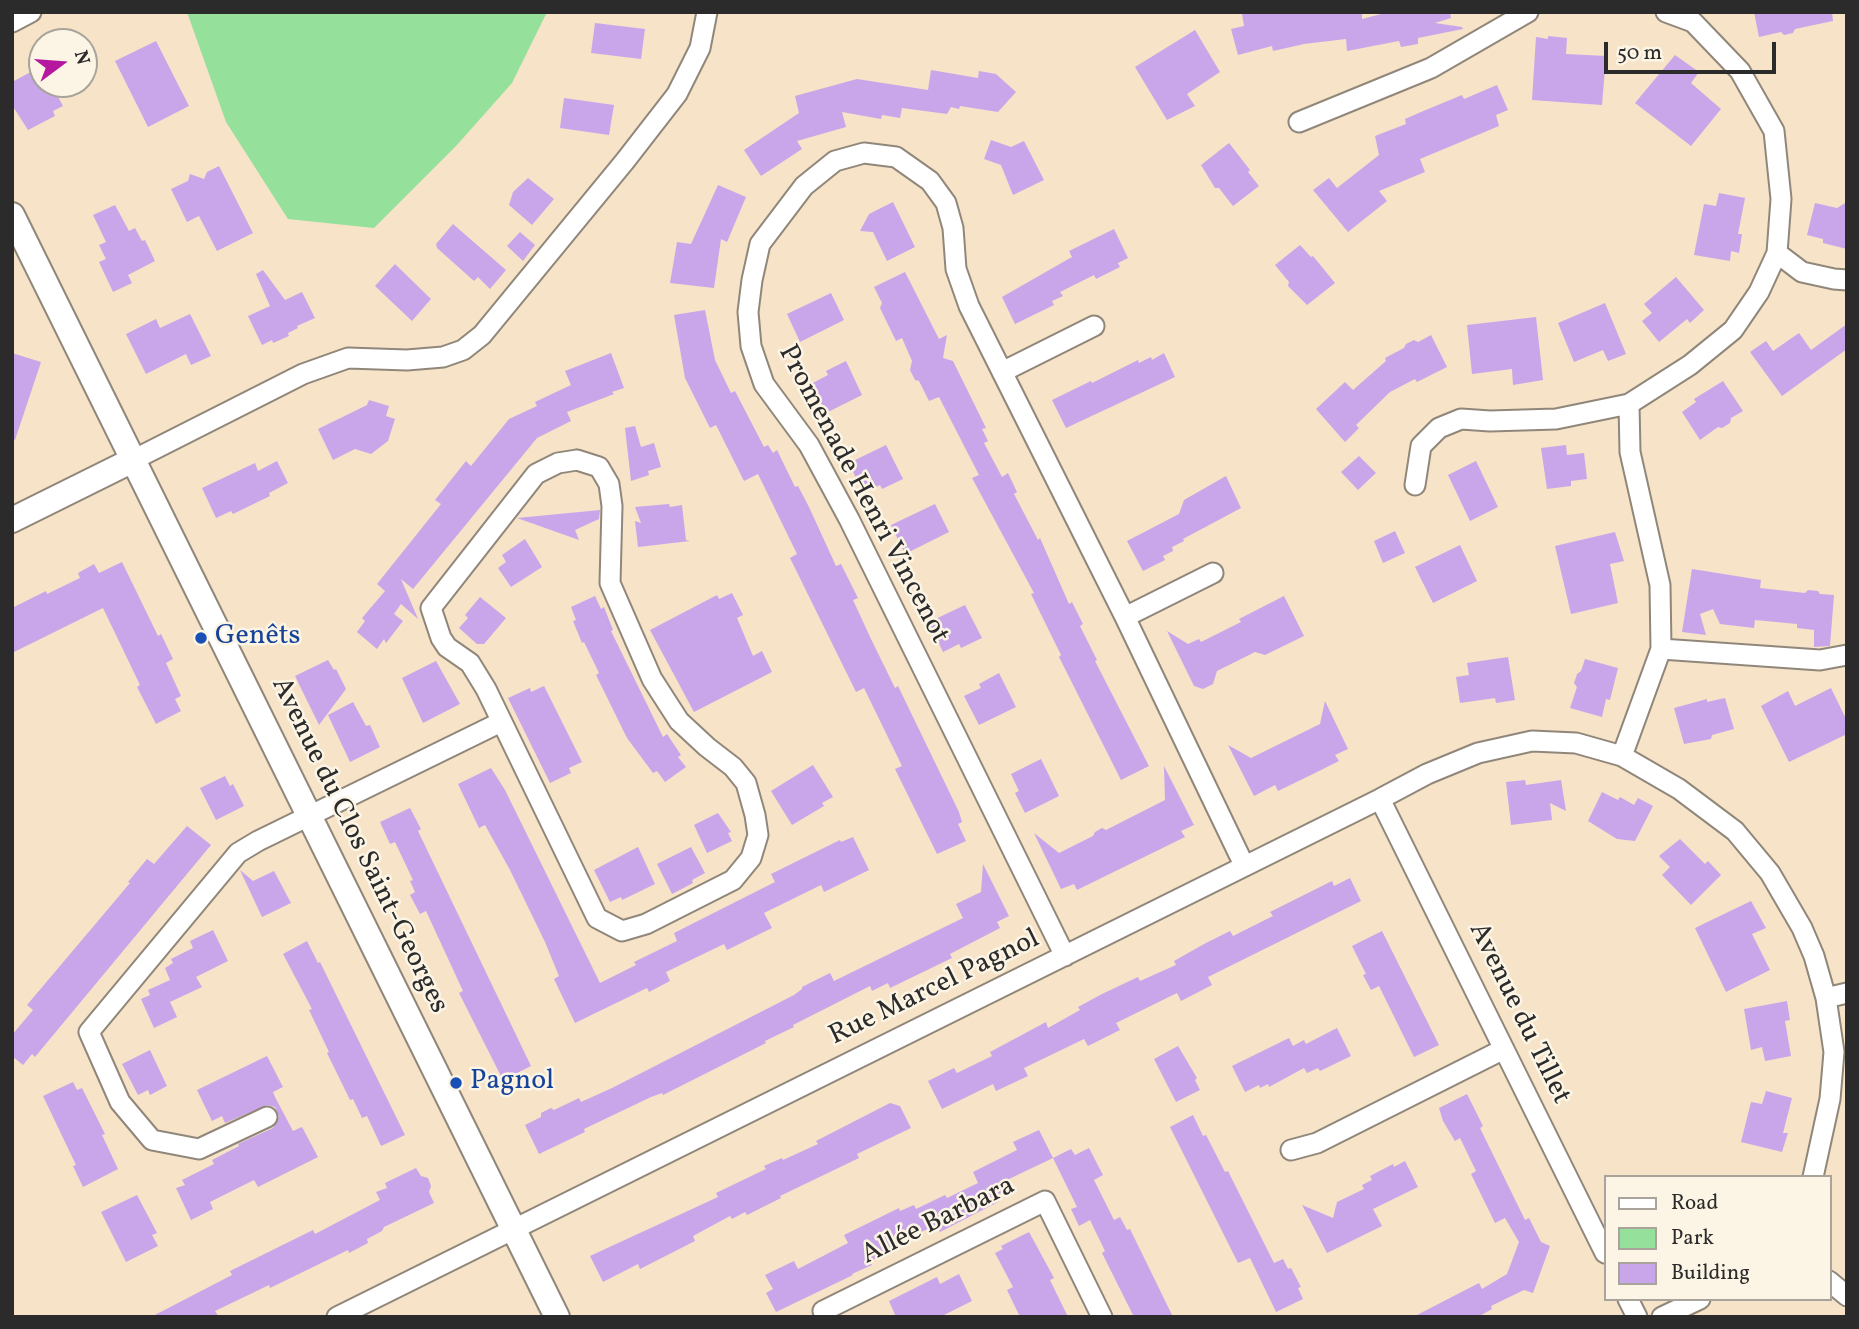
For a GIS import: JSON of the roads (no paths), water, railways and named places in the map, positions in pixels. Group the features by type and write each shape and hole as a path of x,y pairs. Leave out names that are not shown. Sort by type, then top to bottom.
{"street":[{"path":"12,22 31,12"},
{"path":"12,520 303,374 348,358 407,360 443,357 463,351 482,335 677,94 699,48 707,12"},
{"path":"1299,122 1431,68 1528,12"},
{"path":"1415,485 1421,446 1439,428 1461,419 1556,419 1629,404 1690,365 1732,330 1759,292 1777,254 1781,199 1774,131 1740,71 1693,22 1666,12"},
{"name":"Promenade Henri Vincenot","path":"1065,956 849,519 809,445 764,384 751,345 748,312 760,244 804,186 835,161 864,153 897,157 930,181 946,204 953,229 956,269 969,306 1125,617 1244,865"},
{"name":"Avenue du Clos Saint-Georges","path":"12,215 557,1317"},
{"path":"1777,254 1802,272 1847,280"},
{"path":"1002,372 1094,326"},
{"path":"1622,756 1661,649 1660,585 1630,452 1629,404"},
{"path":"577,460 599,467 609,485 612,506 610,583 662,698 679,722 733,767 746,783 758,835 751,858 733,880 646,924 622,931 597,918 501,722 470,663 447,647 441,638 430,608 536,474 558,463 577,460"},
{"path":"1125,617 1213,573"},
{"path":"1661,649 1820,660 1847,655"},
{"path":"267,1117 199,1149 152,1140 120,1102 89,1032 238,853 501,722"},
{"name":"Rue Marcel Pagnol","path":"337,1317 1427,774 1478,753 1532,741 1576,743 1622,756 1679,789 1735,831 1770,873 1802,928 1814,956 1826,998 1834,1052 1830,1099 1813,1175"},
{"name":"Avenue du Tillet","path":"1380,799 1604,1251"},
{"path":"1826,998 1847,993"},
{"path":"1291,1150 1317,1143 1504,1049"},
{"name":"Allée Barbara","path":"826,1317 823,1311 1045,1201 1102,1317"},
{"path":"1831,1283 1847,1296"},
{"path":"1629,1301 1637,1317"},
{"path":"1662,1317 1696,1301"}],"place":[{"name":"Genêts","path":"201,638"},
{"name":"Pagnol","path":"456,1083"}]}
